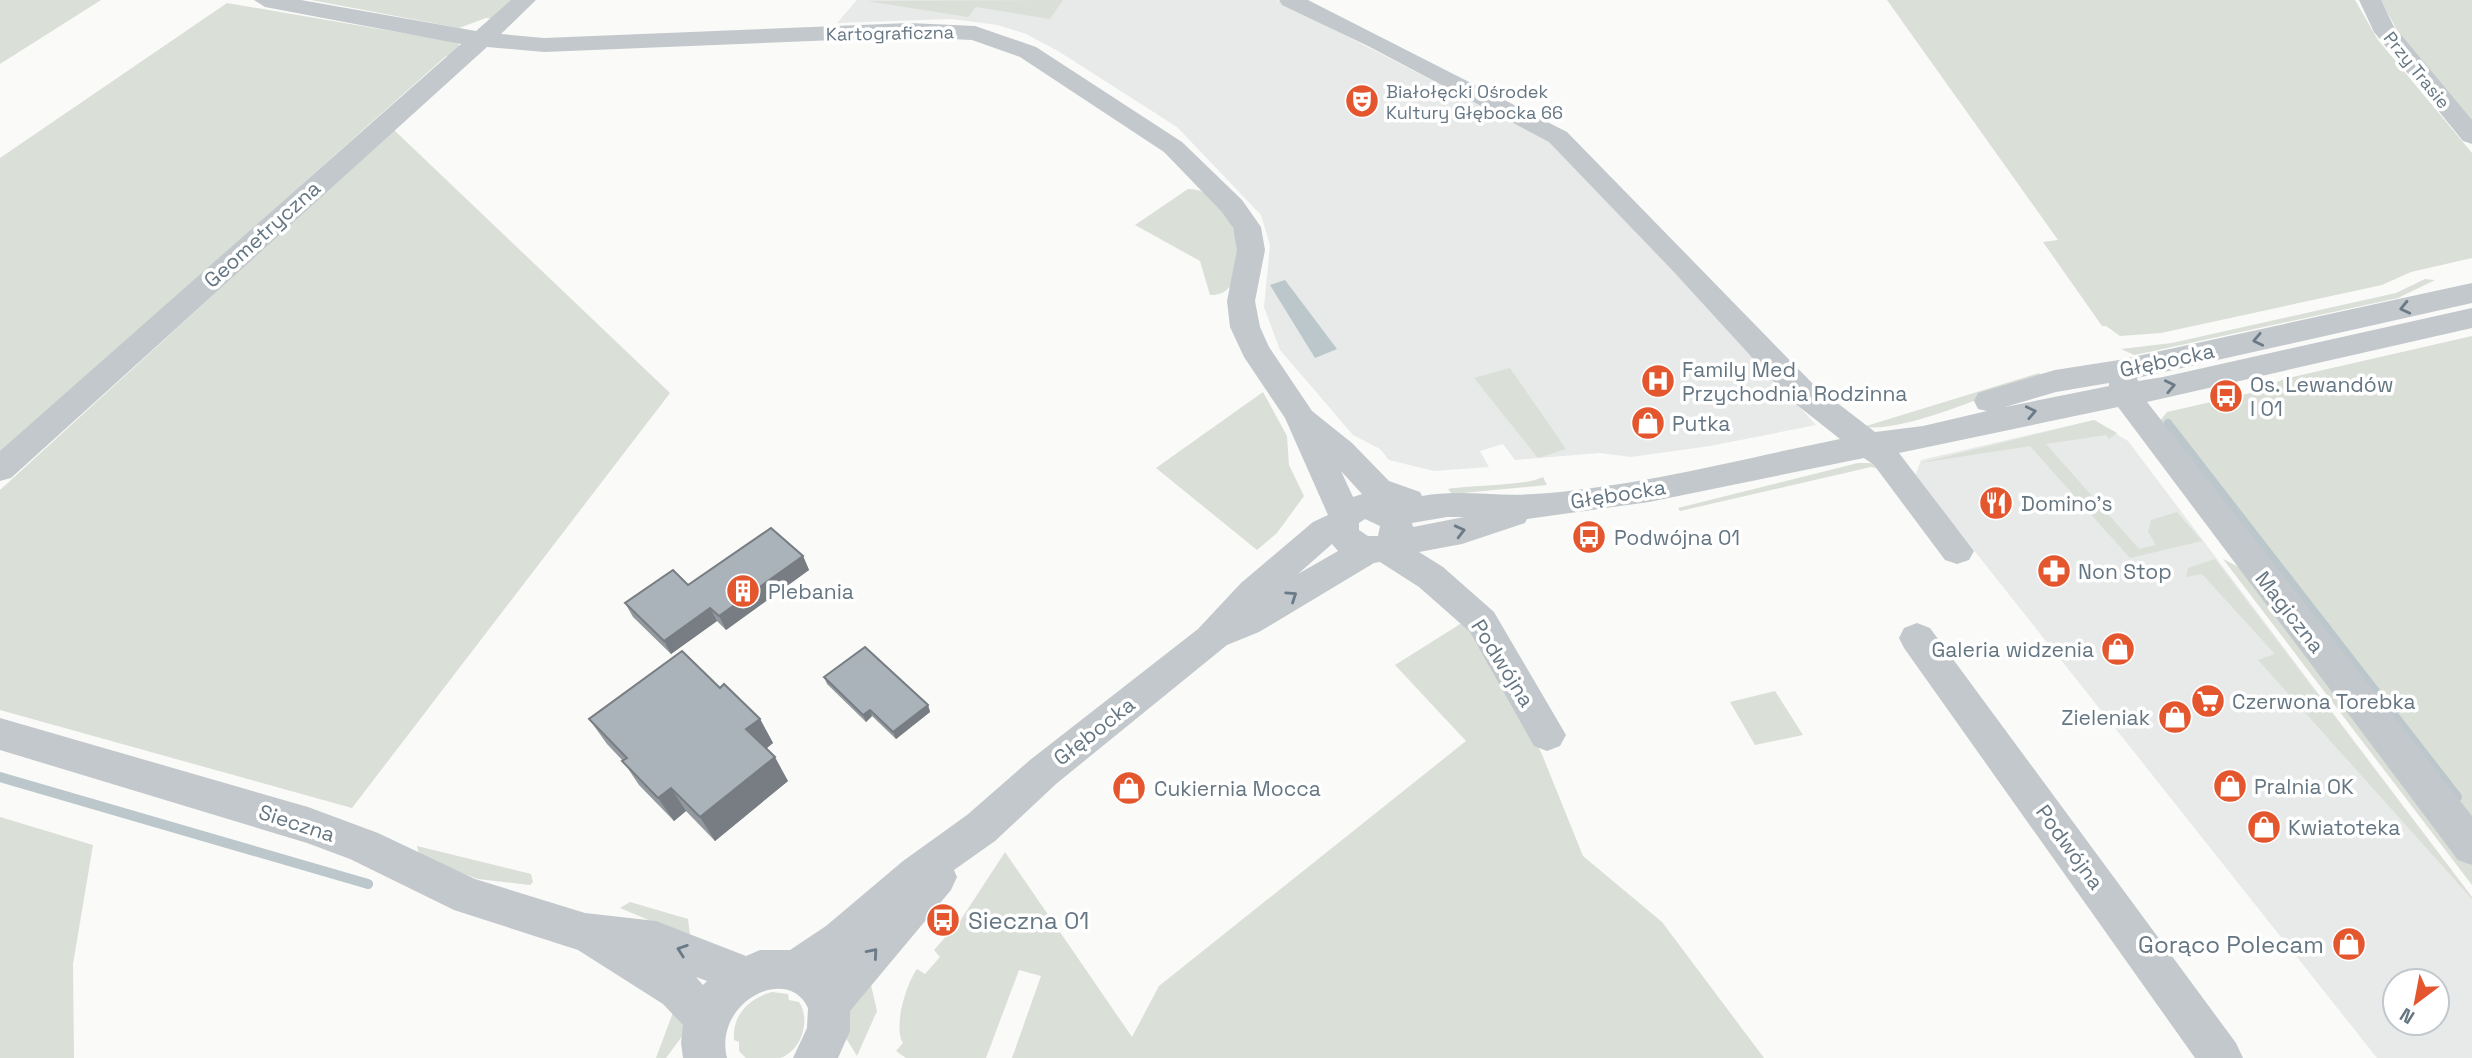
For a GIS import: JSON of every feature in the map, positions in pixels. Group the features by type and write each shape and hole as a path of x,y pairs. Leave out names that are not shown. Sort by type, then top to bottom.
{"street":[{"name":"Kartograficzna","path":"265,0 481,39 590,46 933,30 975,33 1028,52 1173,147 1247,227 1251,250 1241,301 1245,327 1255,349 1371,529"},
{"name":"Geometryczna","path":"0,469 525,0"},
{"path":"1290,0 1376,41 1558,137 1683,264 1803,393 1892,465 1957,551"},
{"name":"Przy Trasie","path":"2370,0 2382,27 2472,136"},
{"name":"Głębocka","path":"1371,529 1462,531 1533,507 1671,485 1868,445 1923,438 2062,405 2124,382 2472,293"},
{"name":"Głębocka","path":"2124,382 2472,318"},
{"name":"Magiczna","path":"2124,382 2146,423 2236,544 2472,847"},
{"name":"Kartograficzna","path":"1299,415 1341,451 1378,490 1394,498 1434,505"},
{"name":"Kartograficzna","path":"1362,476 1371,529"},
{"name":"Głębocka","path":"796,970 841,940 917,874 981,828 1049,767 1211,639 1272,610 1332,569 1371,529 1434,505 1533,507"},
{"name":"Podwójna","path":"1371,529 1482,622 1547,735"},
{"name":"Podwójna","path":"1917,638 2221,1058"},
{"name":"Sieczna","path":"0,734 308,825 364,846 468,896 585,933 656,942 745,976"},
{"name":"Głębocka","path":"828,1004 981,828"},
{"name":"Sieczna","path":"585,933 678,989 703,1046"},
{"path":"703,1046 722,994 745,976 776,967 796,970 817,983 828,1004 828,1028 815,1058"}],"shaded area":[{"path":"0,0 101,0 0,64"},
{"path":"311,0 516,0 496,19 486,18 459,28"},
{"path":"857,0 1277,0 1549,141 1722,320 1816,425 1710,446 1631,457 1600,453 1515,460 1503,444 1480,451 1489,467 1434,471 1389,460 1380,449 1353,435 1280,350 1264,307 1270,245 1261,215 1177,127 1058,51 1026,34 998,25 951,19 837,23"},
{"path":"1063,0 1050,19 976,7 968,17 867,1"},
{"path":"1887,0 2355,0 2378,40 2472,153 2472,258 2411,272 2382,285 2161,333 2120,336 2102,326 2043,242 2058,240"},
{"path":"2380,0 2472,0 2472,122 2403,40"},
{"path":"227,3 449,41 458,43 460,47 452,57 446,56 0,453 0,158"},
{"path":"394,130 670,393 352,808 0,710 0,490"},
{"path":"1188,189 1206,193 1220,205 1230,222 1238,262 1234,279 1225,291 1210,295 1200,261 1135,225"},
{"path":"2425,279 2435,280 2398,298 2134,355 2121,349 2172,343 2396,293"},
{"path":"1285,280 1337,349 1315,358 1270,285"},
{"path":"2472,336 2472,830 2160,421 2167,412 2255,392 2284,379"},
{"path":"1510,368 1566,449 1538,458 1474,378"},
{"path":"2039,373 2043,377 1928,417 1882,427 1863,427"},
{"path":"1263,392 1287,436 1289,465 1304,496 1277,533 1257,550 1156,468"},
{"name":"Czerwona Torebka","path":"2094,420 2128,441 2472,897 2472,1058 2377,1058 1915,476 1921,460"},
{"path":"2094,420 2117,433 2109,439 2106,435 2046,444 2139,549 2156,545 2148,532 2151,520 2177,512 2202,541 2130,558 2030,446 1920,463"},
{"path":"1858,463 1870,463 1885,470 1871,467 1680,511 1678,508"},
{"path":"1543,477 1547,485 1452,494 1448,489 1512,484"},
{"path":"2215,559 2472,899 2258,660 2275,654 2202,574 2186,577 2188,568"},
{"path":"2223,559 2245,570 2472,865 2472,885"},
{"path":"1465,621 1541,752 1583,856 1662,922 1764,1058 1012,1058 1041,976 1019,970 986,1058 906,1058 896,1051 903,1043 900,1036 900,1017 913,976 917,969 925,974 940,957 934,950 960,921 1005,852 1132,1037 1159,986 1466,741 1395,665"},
{"path":"1775,691 1803,735 1755,745 1730,702"},
{"path":"0,817 93,845 73,964 74,1058 0,1058"},
{"path":"417,846 531,874 533,882 530,885 478,879 420,858"},
{"path":"630,902 688,919 689,937 620,908"},
{"path":"871,985 877,1011 857,1056 844,1035 847,1013"},
{"path":"772,992 788,994 789,1000 799,1002 803,1009 804,1025 799,1042 794,1049 780,1058 746,1058 739,1051 739,1042 734,1040 739,1015 749,1003"},
{"path":"675,1007 683,1015 683,1035 666,1058 656,1058"}],"building":[{"name":"Plebania","path":"771,528 803,556 719,616 710,608 664,641 625,603 673,570 688,585"},
{"path":"865,647 928,705 893,732 870,710 863,715 824,677"},
{"path":"682,651 720,688 724,684 760,719 746,729 775,757 700,817 671,788 658,798 622,761 627,758 589,719"}],"waterway":[{"path":"2168,423 2327,628"},
{"path":"2325,627 2457,797"},
{"path":"0,777 368,884"}],"place":[{"name":"Białołęcki Ośrodek Kultury Głębocka 66","path":"1362,101"},
{"name":"Family Med Przychodnia Rodzinna","path":"1658,381"},
{"name":"Os. Lewandów I 01","path":"2226,396"},
{"name":"Putka","path":"1648,423"},
{"name":"Domino's","path":"1996,503"},
{"name":"Podwójna 01","path":"1589,537"},
{"name":"Non Stop","path":"2054,571"},
{"name":"Plebania","path":"743,591"},
{"name":"Galeria widzenia","path":"2118,649"},
{"name":"Czerwona Torebka","path":"2208,701"},
{"name":"Zieleniak","path":"2175,717"},
{"name":"Pralnia OK","path":"2230,786"},
{"name":"Cukiernia Mocca","path":"1129,788"},
{"name":"Kwiatoteka","path":"2264,827"},
{"name":"Sieczna 01","path":"943,920"},
{"name":"Gorąco Polecam","path":"2349,944"}]}
